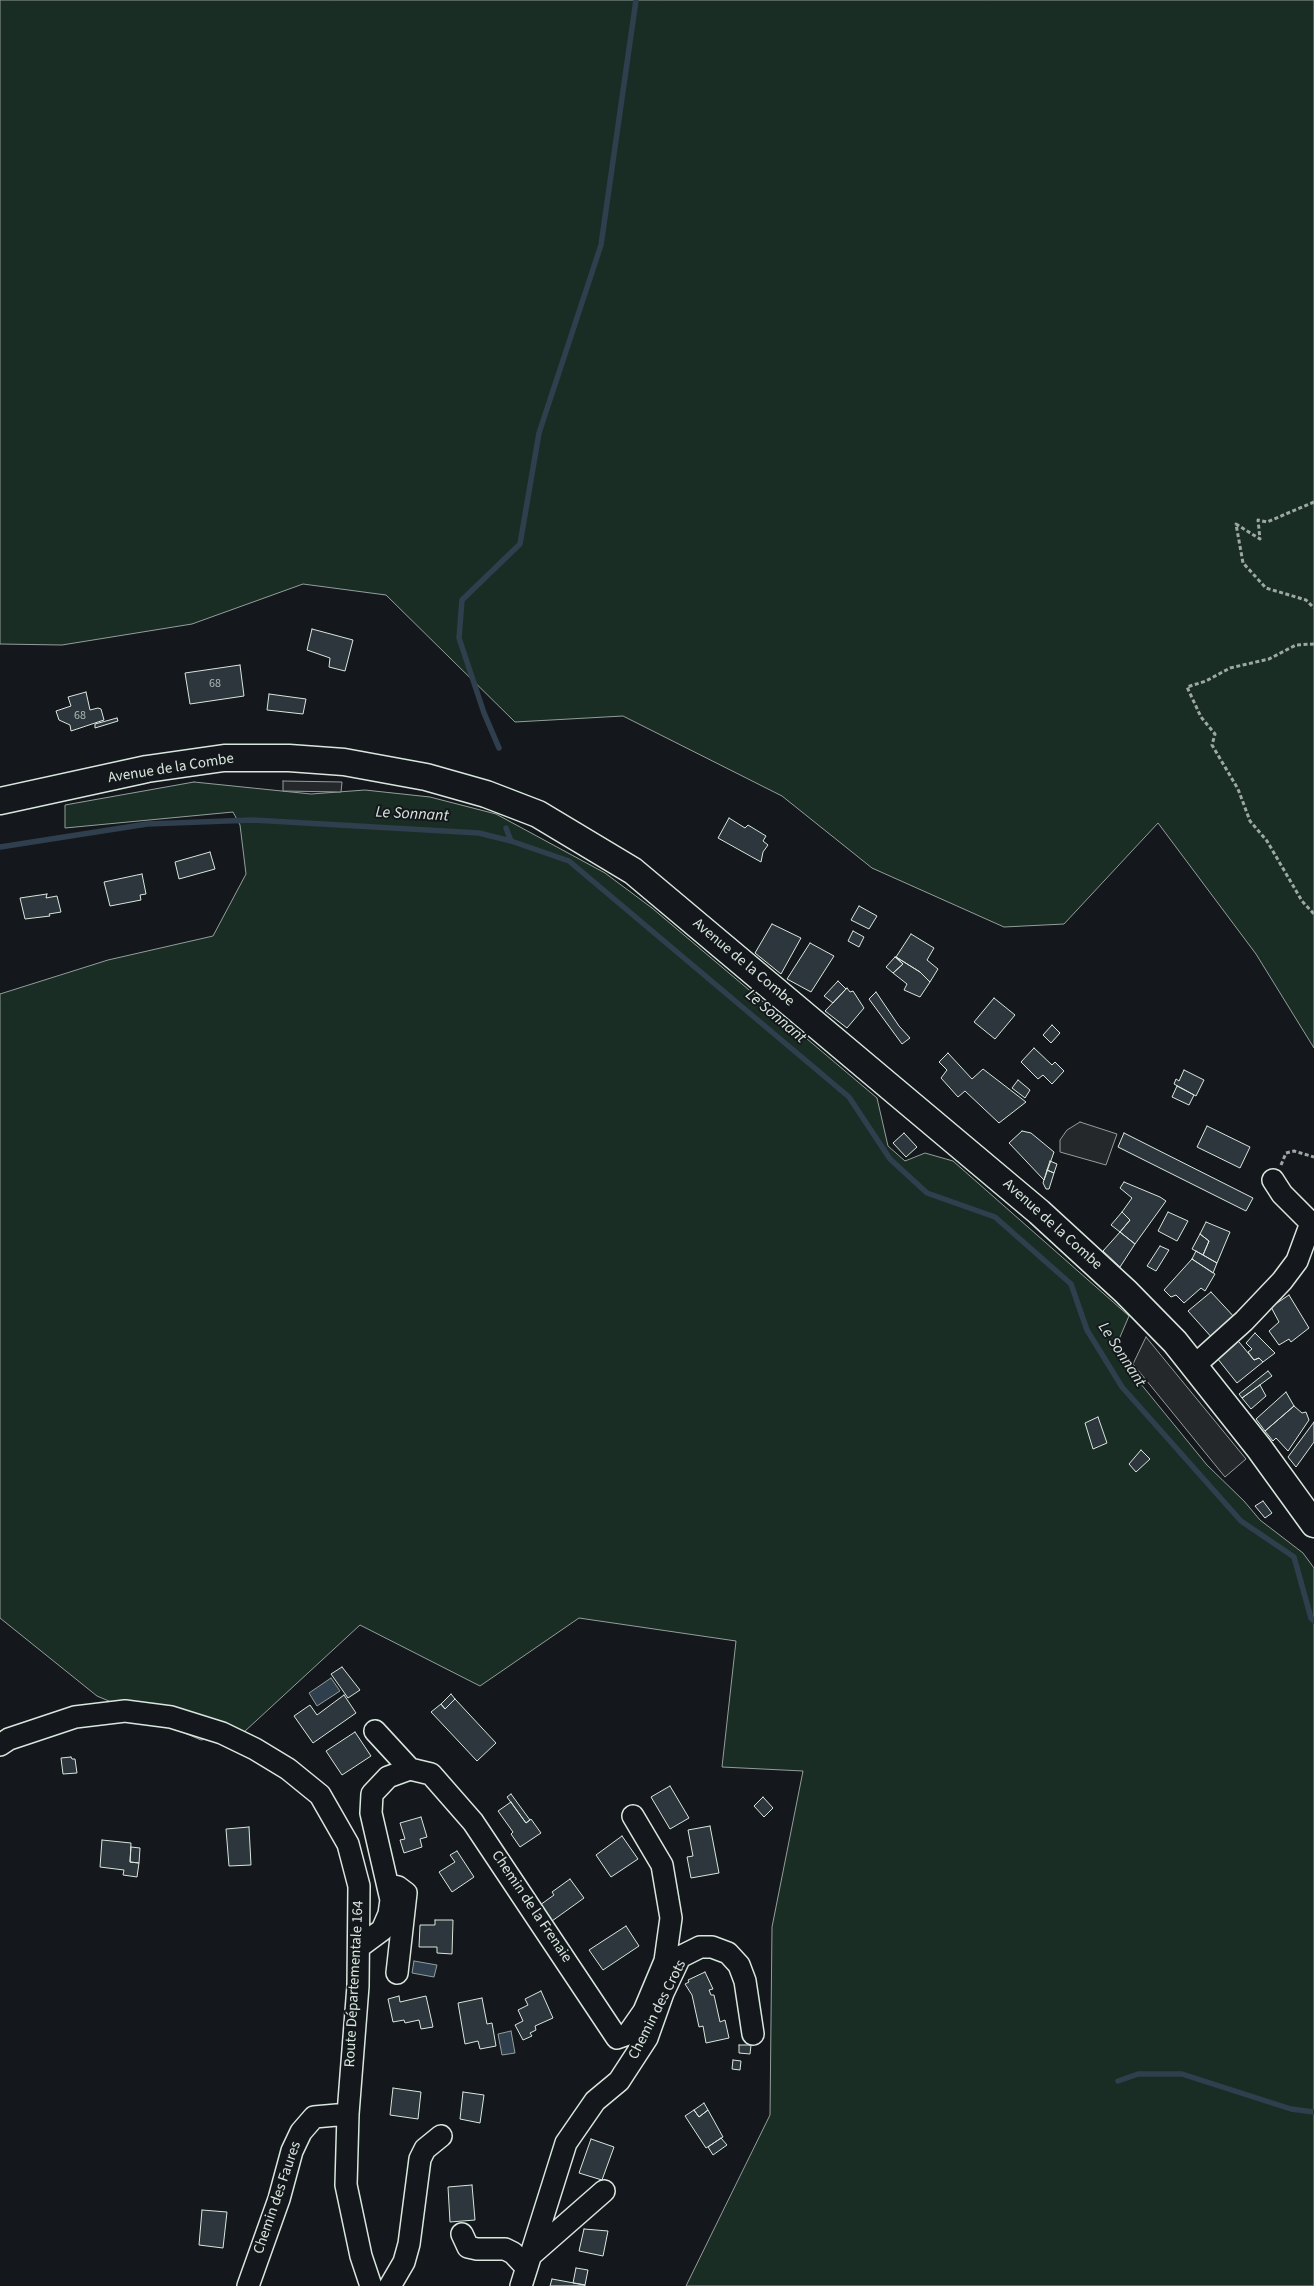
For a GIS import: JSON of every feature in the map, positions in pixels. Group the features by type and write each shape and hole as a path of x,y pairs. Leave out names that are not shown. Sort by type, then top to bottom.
{"main road":[{"name":"Avenue de la Combe","path":"0,801 147,769 224,758 289,758 344,762 426,777 486,794 538,814 633,871 681,909 1040,1212 1126,1292 1175,1342 1259,1448 1314,1524"}],"street":[{"path":"1194,1366 1244,1321 1282,1281 1297,1261 1311,1223 1282,1194 1273,1180"},
{"name":"Route Départementale 164","path":"0,1745 9,1739 75,1717 125,1711 171,1717 222,1733 255,1749 288,1769 320,1795 348,1844 359,1886 359,1948 348,2114 346,2185 361,2256 371,2286"},
{"path":"359,1948 382,1930 389,1914 391,1900 371,1813 372,1794 388,1777 410,1768 375,1731"},
{"name":"Chemin de la Frenaie","path":"410,1768 431,1774 473,1822 617,2038 628,2034 644,2011 665,1961 671,1918 662,1864 632,1816"},
{"path":"389,1885 398,1887 406,1893 397,1973"},
{"name":"Chemin des Crots","path":"525,2270 566,2143 595,2101 619,2081 647,2038 663,1992 680,1958 700,1947 712,1947 728,1953 739,1965 745,1981 753,2034"},
{"name":"Chemin des Faures","path":"248,2286 279,2199 292,2151 301,2132 314,2118 348,2114"},
{"path":"390,2286 404,2262 409,2244 420,2159 425,2149 441,2136"},
{"path":"462,2234 468,2247 477,2249 505,2249 513,2253 525,2270 604,2191"}],"path":[{"path":"1314,502 1266,522 1258,520 1260,538 1236,524 1243,564 1266,588 1306,600 1314,608"},
{"path":"1314,644 1296,645 1269,658 1230,668 1206,681 1187,687 1201,717 1215,734 1212,745 1238,789 1250,821 1267,841 1302,901 1314,914"},
{"path":"1273,1180 1286,1153 1294,1151 1314,1157"}],"green space":[{"path":"0,0 1314,0 1314,1048 1256,954 1158,823 1064,924 1004,927 872,868 782,796 623,716 515,722 386,595 303,584 192,624 62,645 0,644"},
{"path":"194,782 311,794 365,790 430,797 496,814 605,873 652,908 877,1098 888,1146 905,1161 925,1153 953,1161 1129,1316 1114,1351 1207,1465 1244,1501 1260,1520 1303,1553 1314,1568 1314,2286 686,2286 770,2115 772,1927 803,1771 722,1767 736,1641 579,1618 480,1686 360,1625 244,1732 201,1740 97,1696 0,1618 0,994 108,960 213,936 246,874 240,825 233,812 65,828 65,805"}],"shaded area":[{"path":"283,781 342,782 341,792 283,791"},
{"path":"1080,1122 1117,1134 1106,1165 1060,1152 1060,1140 1067,1130"},
{"path":"1146,1337 1246,1459 1225,1477 1133,1364"}],"water":[{"path":"331,1678 340,1691 317,1706 309,1693"},
{"path":"414,1961 437,1965 434,1977 412,1973"},
{"path":"511,2031 515,2053 502,2055 498,2034"}],"building":[{"path":"312,629 353,640 345,671 329,667 330,658 307,650"},
{"path":"240,665 244,696 190,704 185,673"},
{"path":"86,692 90,710 101,709 104,720 71,731 70,725 59,720 56,711 71,706 68,697"},
{"path":"269,694 306,699 303,714 267,710"},
{"path":"117,718 118,721 95,728 95,724"},
{"path":"729,818 745,828 748,825 766,836 763,841 768,845 763,852 761,862 718,838"},
{"path":"210,852 215,869 179,879 175,862"},
{"path":"142,874 146,894 140,895 141,900 110,906 104,882"},
{"path":"47,894 46,898 57,896 61,912 49,914 50,916 25,919 20,898"},
{"path":"859,906 877,916 869,929 851,920"},
{"path":"772,924 801,938 781,974 755,953"},
{"path":"853,931 864,937 859,947 848,941"},
{"path":"911,934 934,948 927,960 938,969 930,982 920,972 896,957"},
{"path":"810,943 834,956 811,992 787,979"},
{"path":"895,957 903,964 893,973 886,967"},
{"path":"896,957 920,972 930,982 920,997 904,990 907,984 893,973 903,964"},
{"path":"838,981 846,989 833,1003 824,996"},
{"path":"847,988 850,992 853,991 864,1008 847,1028 825,1011"},
{"path":"876,992 899,1026 910,1038 902,1044 869,999"},
{"path":"994,998 1015,1015 995,1039 974,1022"},
{"path":"1052,1025 1060,1033 1051,1043 1043,1035"},
{"path":"1034,1048 1052,1065 1055,1062 1064,1071 1052,1084 1043,1075 1038,1079 1021,1062"},
{"path":"948,1053 972,1079 983,1069 1026,1102 999,1123 965,1091 958,1097 941,1078 947,1070 939,1062"},
{"path":"1184,1070 1204,1080 1196,1096 1174,1084 1176,1079 1179,1081"},
{"path":"1018,1080 1030,1090 1025,1098 1012,1088"},
{"path":"1177,1086 1194,1095 1189,1105 1172,1097"},
{"path":"1207,1126 1250,1147 1240,1168 1197,1147"},
{"path":"1022,1131 1031,1133 1054,1152 1044,1180 1009,1143"},
{"path":"904,1133 917,1147 906,1157 893,1143"},
{"path":"1124,1133 1253,1198 1246,1211 1118,1147"},
{"path":"1050,1161 1057,1164 1054,1173 1047,1170"},
{"path":"1047,1170 1054,1173 1049,1189 1046,1189 1043,1183"},
{"path":"1124,1182 1166,1201 1135,1244 1120,1232 1130,1220 1122,1212 1132,1198 1120,1188"},
{"path":"1122,1212 1130,1220 1120,1232 1111,1225"},
{"path":"1168,1212 1188,1221 1177,1241 1158,1231"},
{"path":"1206,1222 1230,1232 1217,1263 1203,1255 1209,1241 1200,1234"},
{"path":"1120,1232 1135,1244 1120,1267 1103,1251"},
{"path":"1200,1234 1209,1241 1203,1255 1192,1249"},
{"path":"1160,1246 1169,1250 1156,1271 1147,1266"},
{"path":"1196,1251 1217,1263 1213,1273 1192,1259"},
{"path":"1192,1259 1215,1274 1205,1291 1201,1288 1184,1303 1176,1295 1171,1297 1164,1290"},
{"path":"1211,1292 1236,1319 1214,1340 1188,1311"},
{"path":"1289,1295 1309,1328 1291,1342 1289,1339 1279,1345 1269,1331 1279,1322 1271,1307"},
{"path":"1255,1333 1275,1353 1263,1362 1259,1358 1254,1360 1248,1352 1252,1349 1246,1343"},
{"path":"1234,1336 1254,1360 1259,1358 1263,1362 1237,1383 1213,1353"},
{"path":"1268,1371 1272,1376 1242,1398 1239,1394"},
{"path":"1260,1385 1266,1396 1251,1409 1242,1398"},
{"path":"1286,1392 1294,1406 1265,1431 1256,1419"},
{"path":"1294,1406 1302,1413 1306,1412 1309,1420 1288,1451 1276,1438 1273,1441 1265,1431"},
{"path":"1098,1417 1107,1443 1093,1449 1085,1423"},
{"path":"1314,1422 1314,1442 1296,1467 1288,1457"},
{"path":"1141,1450 1150,1459 1136,1472 1129,1464"},
{"path":"1263,1501 1272,1513 1265,1518 1255,1506"},
{"path":"342,1667 360,1690 348,1698 331,1674"},
{"path":"451,1694 455,1699 445,1709 441,1704"},
{"path":"344,1695 356,1713 313,1743 294,1716 310,1705 317,1715"},
{"path":"455,1699 496,1743 477,1761 431,1712 441,1704 445,1709"},
{"path":"355,1732 371,1756 342,1775 326,1751"},
{"path":"71,1757 75,1759 77,1773 63,1774 61,1758"},
{"path":"670,1786 689,1818 670,1829 651,1797"},
{"path":"511,1794 530,1820 526,1823 507,1797"},
{"path":"763,1797 773,1808 764,1817 754,1806"},
{"path":"511,1802 526,1823 531,1819 541,1833 520,1847 511,1834 513,1832 498,1811"},
{"path":"421,1817 427,1837 420,1839 422,1847 404,1853 400,1840 405,1839 400,1823"},
{"path":"710,1826 719,1873 691,1878 687,1857 693,1856 688,1830"},
{"path":"249,1827 251,1865 229,1866 226,1829"},
{"path":"622,1836 638,1859 611,1877 596,1855"},
{"path":"102,1840 131,1843 130,1862 139,1863 137,1877 123,1875 124,1870 100,1867"},
{"path":"131,1847 140,1848 139,1863 130,1862"},
{"path":"457,1851 474,1877 452,1892 439,1872 455,1862 450,1855"},
{"path":"570,1879 584,1898 552,1921 540,1905 554,1895 552,1892"},
{"path":"435,1920 453,1920 452,1954 437,1953 437,1947 419,1947 420,1925 435,1925"},
{"path":"626,1926 639,1946 603,1970 589,1950"},
{"path":"705,1972 713,1989 709,1990 711,1995 714,1995 720,2022 725,2020 729,2038 706,2043 703,2026 699,2027 692,1995 685,1984 689,1982 688,1980"},
{"path":"541,1991 553,2018 535,2026 536,2030 530,2033 532,2036 523,2040 515,2025 523,2021 518,2010 528,2005 525,1999"},
{"path":"399,1996 400,2002 426,1996 433,2027 421,2029 419,2020 405,2023 404,2020 393,2022 388,1999"},
{"path":"482,1998 487,2024 492,2023 496,2046 480,2049 478,2041 465,2044 458,2003"},
{"path":"739,2045 751,2045 750,2054 739,2053"},
{"path":"733,2060 741,2061 740,2070 732,2069"},
{"path":"393,2088 421,2092 418,2119 390,2115"},
{"path":"463,2092 484,2095 480,2123 460,2119"},
{"path":"704,2103 708,2110 699,2117 694,2110"},
{"path":"694,2110 699,2117 708,2110 723,2137 706,2148 685,2116"},
{"path":"721,2138 727,2145 713,2155 708,2147"},
{"path":"591,2139 614,2147 602,2180 579,2173"},
{"path":"472,2185 475,2220 450,2222 448,2187"},
{"path":"202,2210 227,2212 223,2248 199,2245"},
{"path":"584,2229 608,2231 603,2256 579,2251"},
{"path":"576,2268 588,2270 585,2285 573,2283"},
{"path":"552,2279 585,2285 585,2286 550,2286"}],"waterway":[{"path":"499,748 484,713 459,638 462,600 520,544 539,433 601,245 636,0"},
{"name":"Le Sonnant","path":"0,847 147,824 253,820 479,833 511,841 569,861 849,1097 890,1159 927,1193 995,1217 1071,1284 1087,1330 1122,1387 1241,1521 1294,1557 1311,1618 1314,1621"},
{"path":"506,828 511,841"},
{"path":"1118,2081 1138,2074 1182,2074 1291,2109 1314,2112"}]}
